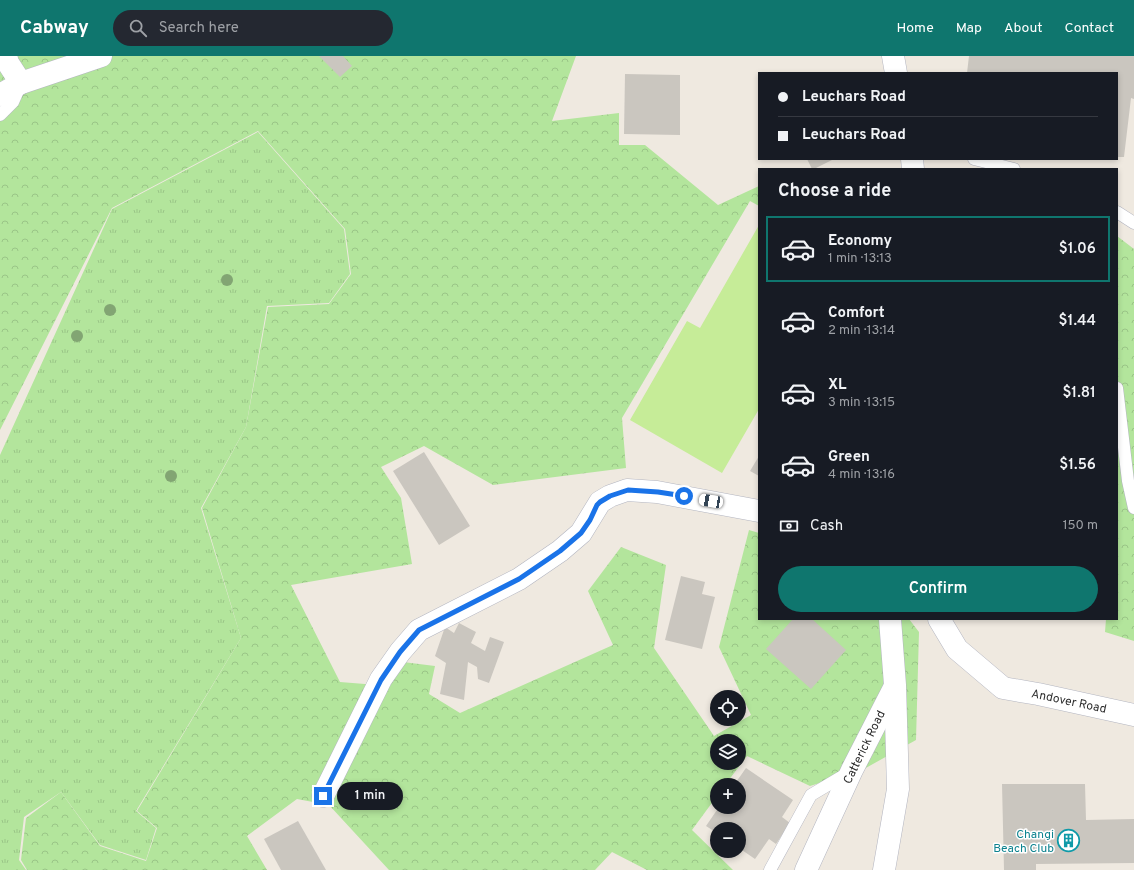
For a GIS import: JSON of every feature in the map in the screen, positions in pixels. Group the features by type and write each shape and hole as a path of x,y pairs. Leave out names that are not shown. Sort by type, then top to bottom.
{"street":[{"path":"6,56 8,63 21,83"},
{"path":"0,95 21,83 101,56"},
{"path":"893,56 896,72"},
{"path":"323,796 381,680 400,652 419,630 519,579 560,551 581,533 600,502 610,496 628,490 658,492 758,511"},
{"path":"884,870 898,789 896,685 890,620"},
{"name":"Andover Road","path":"940,620 957,649 1003,688 1134,714"},
{"name":"Catterick Road","path":"806,870 852,770 896,685"}],"lane":[{"path":"0,115 13,102 21,83"},
{"path":"981,160 1010,168"},
{"path":"1118,213 1134,224"},
{"path":"1118,396 1128,481 1134,508"},
{"path":"770,870 811,795 852,770"}],"green space":[{"path":"0,56 576,56 552,121 619,113 619,145 645,145 718,205 758,186 758,205 750,201 622,418 626,468 493,485 424,446 381,467 401,498 412,564 291,585 340,682 390,686 403,662 435,666 429,694 460,713 613,645 588,591 621,547 666,565 654,648 713,734 710,734 710,770 736,770 730,778 710,778 710,806 692,830 710,848 710,858 721,858 733,870 647,870 612,852 595,870 389,870 329,805 297,799 247,836 267,870 27,870 21,860 26,818 61,792 100,846 146,861 157,828 137,811 241,638 202,508 246,427 268,307 329,304 351,274 345,229 258,131 112,208 0,430"},
{"path":"258,132 344,229 350,274 329,303 267,306 246,427 201,508 241,638 136,811 156,828 146,860 100,845 61,792 24,817 19,860 26,870 0,870 0,455 112,209"},
{"path":"758,227 758,411 722,473 630,420 687,321 700,328"},
{"path":"1118,237 1134,249 1134,641 1105,632 1106,620 1118,620"},
{"path":"749,530 758,533 758,620 910,620 919,632 916,740 864,769 810,786 747,756 746,757 746,734 718,734 732,726 746,726 746,718 751,715 746,704 746,690 739,690 719,647"}],"building":[{"path":"319,56 343,56 352,66 340,77"},
{"path":"969,56 1134,56 1134,99 1131,98 1124,157 1118,157 1118,72 967,72"},
{"path":"625,74 680,75 680,135 624,134"},
{"path":"808,160 832,160 816,168 812,168"},
{"path":"424,452 470,526 439,545 393,471"},
{"path":"758,458 758,475 750,471"},
{"path":"681,576 705,582 702,594 715,597 702,649 665,640"},
{"path":"792,620 813,620 846,650 811,689 766,649"},
{"path":"459,623 476,632 471,643 485,651 490,637 504,642 489,683 478,679 477,667 468,662 464,700 440,694 446,663 435,656 445,627 454,633"},
{"path":"746,768 793,800 782,817 790,823 776,844 769,839 755,859 746,853 746,822 710,822 710,829 706,826 714,814 746,814 746,778 739,778"},
{"name":"Changi Beach Club","path":"1002,784 1085,784 1086,820 1134,819 1134,863 1036,864 1036,870 1004,870"},
{"path":"298,821 326,870 281,870 264,839"}],"place":[{"name":"Changi Beach Club","path":"1069,841"}],"route":[{"path":"323,796 381,680 400,652 419,630 519,579 560,551 581,533 590,520 597,505 610,496 628,490 658,492 684,496"}]}
